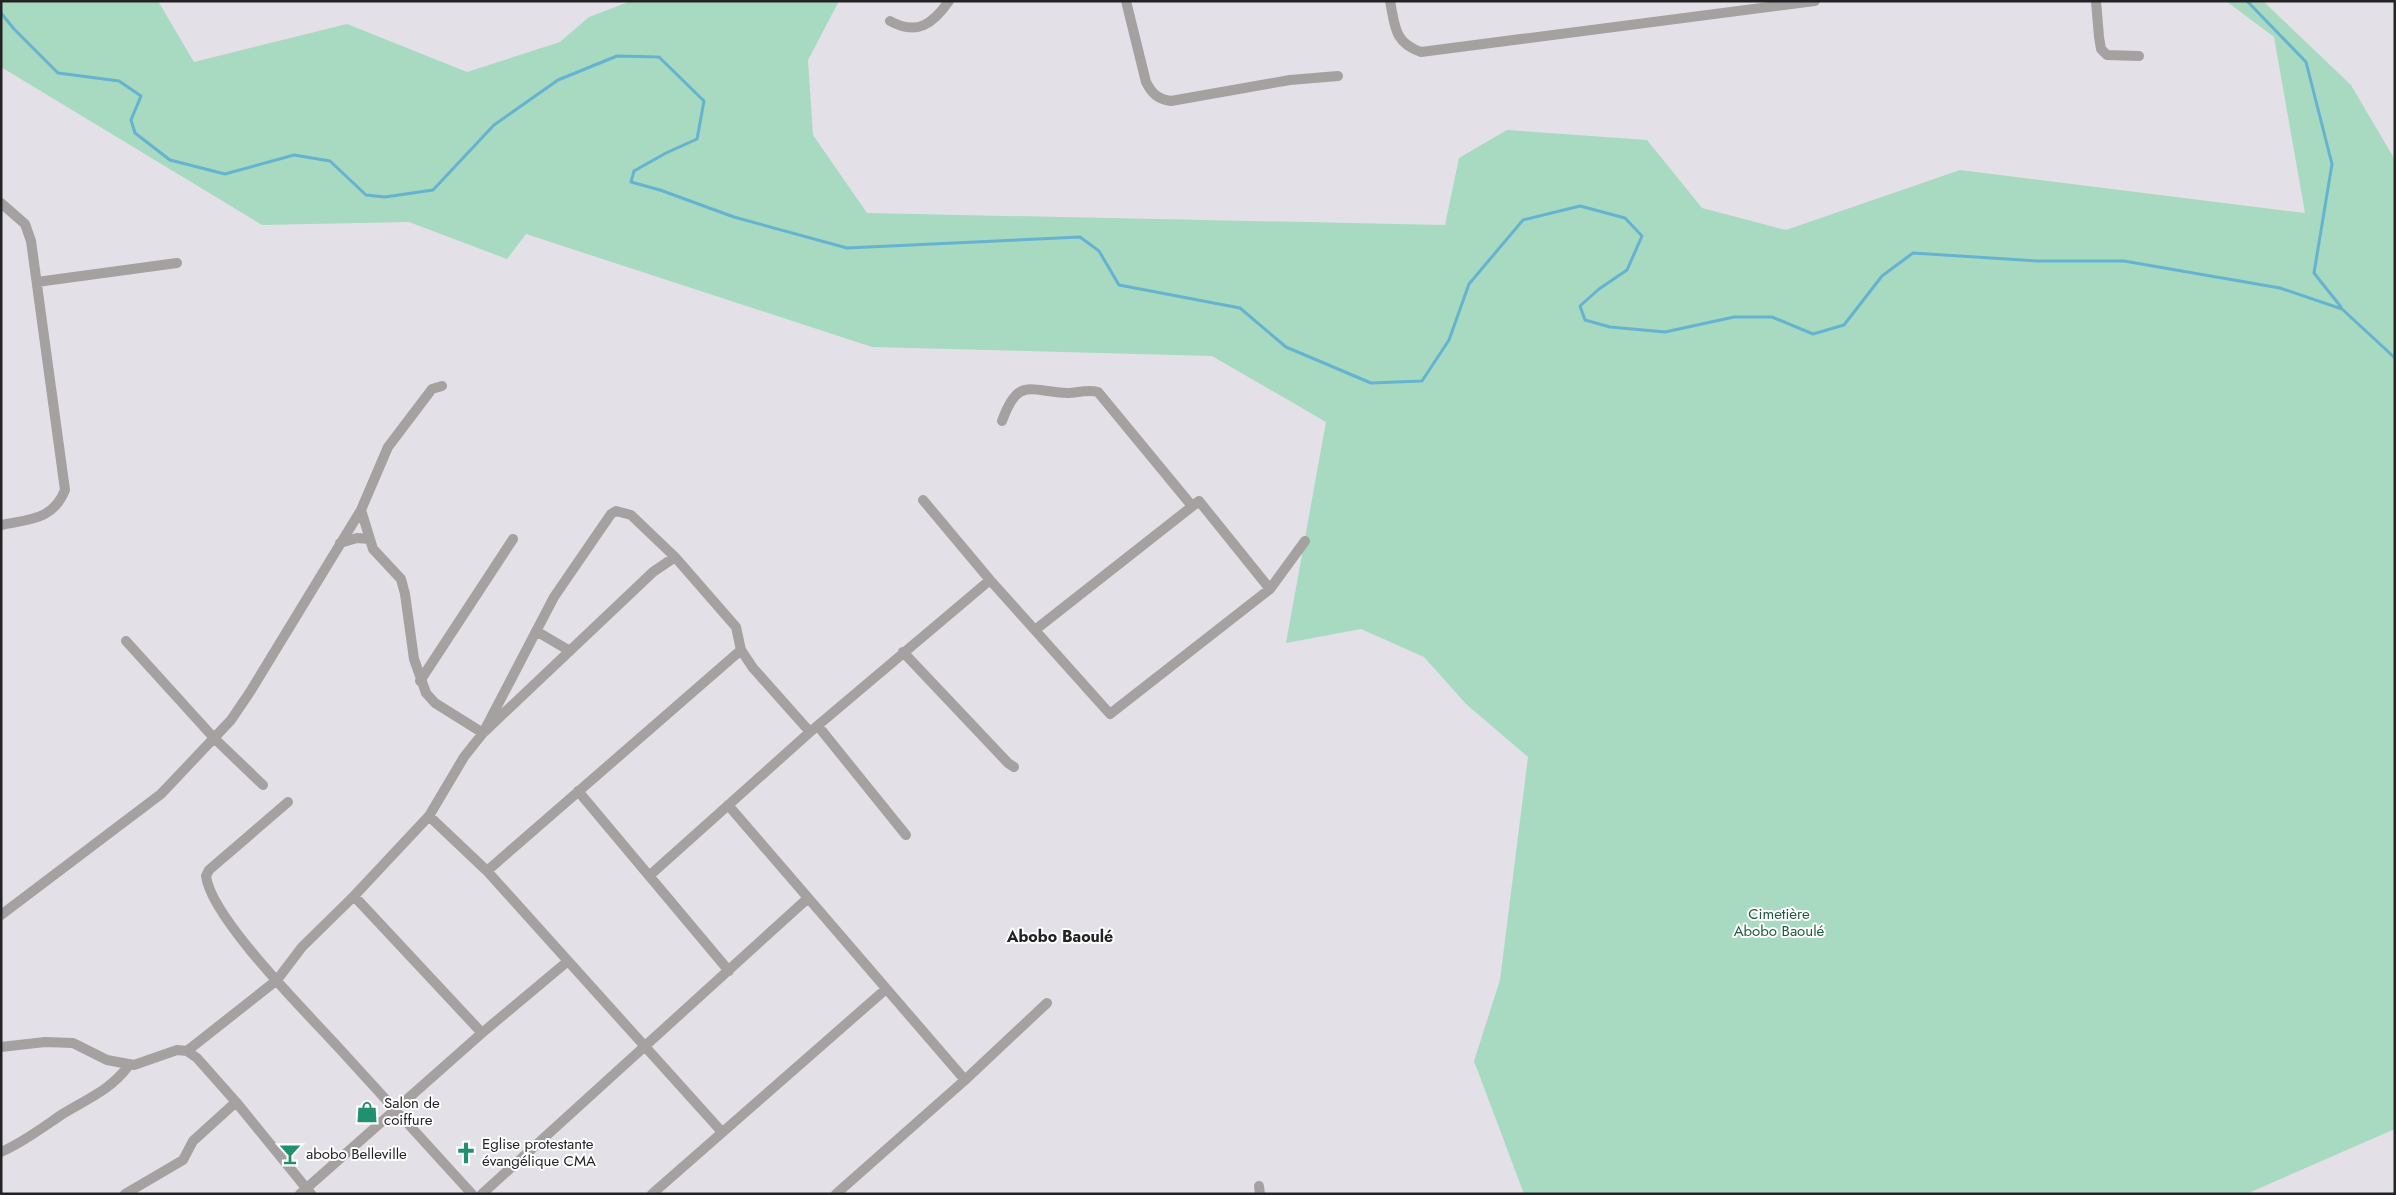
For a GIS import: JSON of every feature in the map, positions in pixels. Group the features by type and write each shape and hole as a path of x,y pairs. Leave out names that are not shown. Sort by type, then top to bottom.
{"street":[{"path":"890,21 903,28 919,27 932,22 950,1"},
{"path":"1126,1 1146,82 1151,92 1162,100 1171,101 1290,80 1338,76"},
{"path":"1390,1 1400,41 1408,48 1421,52 1815,1"},
{"path":"2096,1 2101,49 2107,55 2139,56"},
{"path":"1,203 25,224 31,241 65,490 61,501 47,515 1,525"},
{"path":"37,282 177,263"},
{"path":"1,915 161,794 231,720 361,510 388,446 432,390 442,386"},
{"path":"1002,421 1014,394 1024,390 1068,393 1098,392 1192,506"},
{"path":"924,500 990,580 1110,714 1270,589 1305,541"},
{"path":"1035,630 1199,500 1270,589"},
{"path":"361,510 374,549 401,579 420,681 426,693 435,703 483,733"},
{"path":"483,733 554,597 611,514 616,511 631,515 674,557 736,627 741,650 753,668 814,729 906,835"},
{"path":"340,543 357,538 370,539"},
{"path":"420,681 513,539"},
{"path":"187,1051 277,980 302,947 354,896 429,816 464,757 483,733 653,572 674,557"},
{"path":"649,876 814,729 990,580"},
{"path":"536,631 570,651"},
{"path":"126,641 214,738 264,785"},
{"path":"487,871 741,650"},
{"path":"903,652 1008,763 1014,767"},
{"path":"578,791 729,971"},
{"path":"288,802 209,870 206,876 210,890 236,932 277,980 472,1194"},
{"path":"728,805 965,1080"},
{"path":"429,816 487,871 722,1132"},
{"path":"354,896 482,1033"},
{"path":"482,1194 807,898"},
{"path":"1,1047 45,1042 74,1043 106,1060 129,1064 146,1062 177,1050 187,1051 197,1058 236,1102 306,1192 395,1109 568,961"},
{"path":"652,1194 886,989"},
{"path":"836,1194 965,1080 1047,1003"},
{"path":"1,1152 100,1094 120,1078 129,1064"},
{"path":"125,1194 183,1160 193,1141 236,1102"}],"green space":[{"name":"Cimetière Abobo Baoulé","path":"1,1 158,1 194,62 347,24 467,72 560,42 589,17 631,1 839,1 808,60 813,135 867,213 1445,225 1459,158 1507,130 1647,140 1702,208 1786,230 1960,170 2305,213 2274,37 2226,1 2263,1 2351,85 2395,160 2395,1129 2246,1194 1524,1194 1474,1061 1500,980 1528,757 1466,704 1424,657 1361,629 1286,643 1326,422 1212,356 872,347 526,234 507,259 409,222 262,225 1,67"}],"waterway":[{"path":"2247,1 2306,62 2332,164 2314,273 2341,307"},
{"path":"1,13 14,29 58,73 119,81 141,96 131,120 135,133 170,160 225,174 294,155 330,161 366,195 385,197 433,190 494,125 558,80 617,56 659,57 704,101 697,139 666,153 634,171 631,182 660,190 734,217 847,248 1080,237 1099,251 1119,285 1240,308 1286,347 1371,383 1422,381 1449,340 1469,284 1523,220 1580,206 1625,218 1642,236 1627,270 1599,289 1580,306 1585,320 1610,327 1665,332 1734,317 1772,317 1813,334 1844,325 1882,276 1913,253 2037,261 2124,261 2280,288 2342,309 2395,358"}],"place":[{"name":"Salon de coiffure","path":"367,1112"},
{"name":"Eglise protestante évangélique CMA","path":"466,1153"},
{"name":"abobo Belleville","path":"290,1154"}],"district":[{"name":"Abobo Baoulé","path":"1060,936"}]}
